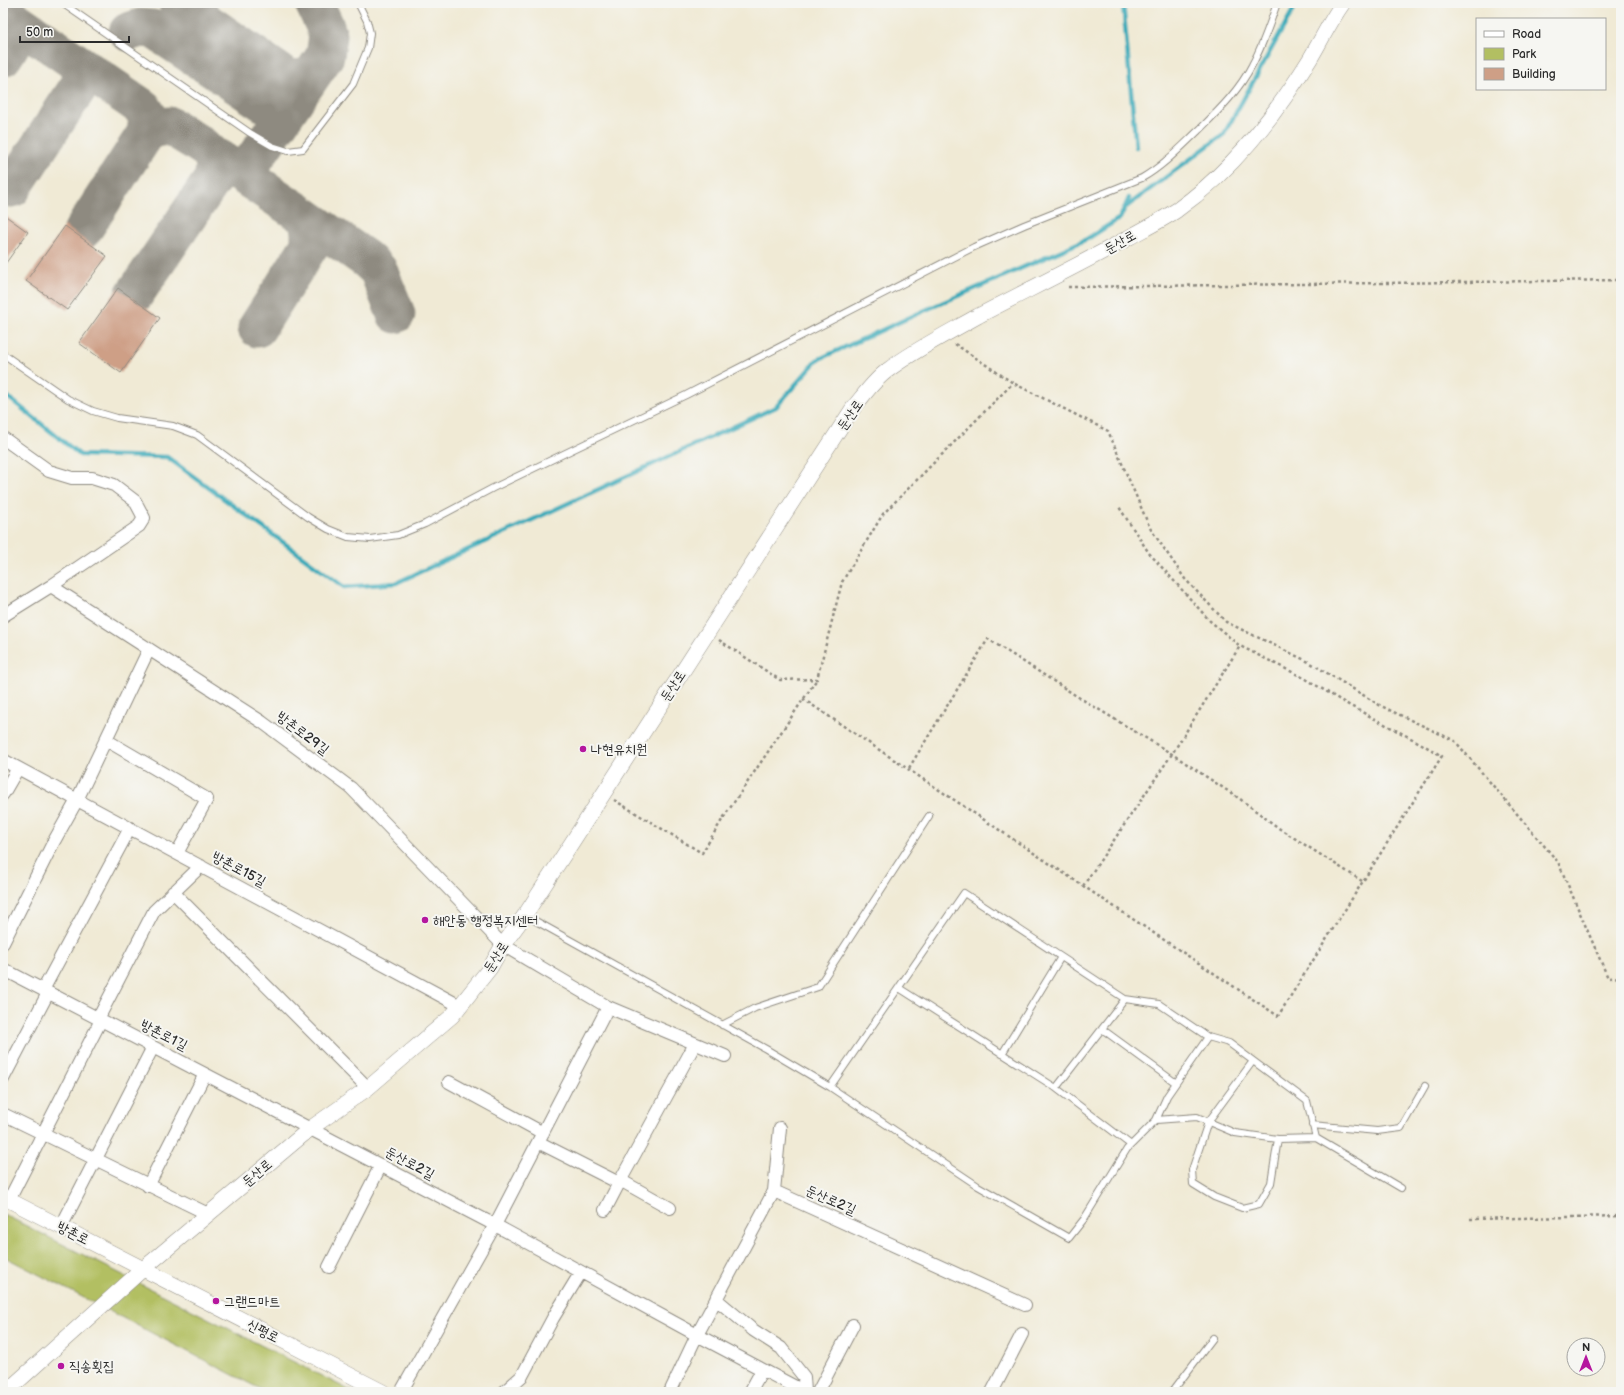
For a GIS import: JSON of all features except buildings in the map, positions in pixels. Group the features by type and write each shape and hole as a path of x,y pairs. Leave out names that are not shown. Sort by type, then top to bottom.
{"street":[{"name":"둔산로","path":"6,1392 143,1269 310,1128 368,1088 452,1016 490,968 503,945 525,915 853,408 870,387 888,370 942,335 1098,255 1176,210 1208,186 1264,127 1311,57 1342,3"},
{"path":"3,438 49,471 72,478 92,478 114,485 135,501 144,518 139,526 51,586 3,616"},
{"name":"방촌로29길","path":"51,586 262,722 351,788 503,945 608,1007"},
{"path":"3,943 53,843 77,800 149,649"},
{"path":"106,740 207,799 177,853"},
{"name":"방촌로15길","path":"3,760 460,1006"},
{"path":"3,794 18,768"},
{"path":"3,1079 130,828"},
{"path":"6,1199 42,1134 154,910 201,866"},
{"path":"173,892 368,1088"},
{"name":"방촌로1길","path":"3,969 310,1128"},
{"path":"401,1392 495,1225 608,1007 725,1056"},
{"path":"605,1210 695,1044"},
{"path":"61,1227 153,1047"},
{"path":"148,1186 205,1074"},
{"path":"449,1082 540,1137 619,1182 670,1208"},
{"path":"3,1114 208,1214"},
{"name":"둔산로2길","path":"310,1128 495,1225 696,1335 805,1392"},
{"path":"670,1392 696,1335 774,1191 780,1128"},
{"path":"329,1267 381,1165"},
{"name":"둔산로2길","path":"774,1191 1025,1305"},
{"name":"방촌로","path":"6,1199 143,1269"},
{"name":"신평로","path":"143,1269 383,1392"},
{"path":"504,1392 522,1376 553,1318 581,1272"},
{"path":"716,1299 753,1330 781,1348 804,1377 805,1392"},
{"path":"818,1392 853,1325"},
{"path":"992,1392 1022,1334"},
{"path":"750,1392 762,1370"}],"lane":[{"path":"62,3 250,133 272,146 288,151 303,149 353,84 368,48 370,33 367,21 358,3"},
{"path":"3,354 68,399 93,411 117,418 173,426 197,435 308,517 328,529 348,537 370,539 398,535 425,524 493,488 686,395 974,247 1024,225 1142,178 1157,169 1195,133 1236,90 1252,66 1264,40 1277,3"},
{"path":"722,1025 754,1008 818,987 929,816"},
{"path":"830,1088 964,893 1125,999 1159,1004 1208,1037 1229,1043 1307,1101 1316,1138"},
{"path":"525,915 722,1025 830,1088 978,1186 1069,1238 1084,1219 1131,1145 1156,1120 1167,1096 1208,1037"},
{"path":"1002,1054 1061,957"},
{"path":"898,988 1056,1088 1131,1145"},
{"path":"1056,1088 1125,999"},
{"path":"1102,1029 1176,1083"},
{"path":"1253,1061 1208,1122 1192,1170 1193,1184 1214,1197 1242,1208 1259,1204 1271,1183 1278,1139"},
{"path":"1312,1125 1377,1131 1401,1128 1425,1086"},
{"path":"1156,1120 1197,1117 1235,1133 1278,1139 1316,1138 1401,1188"},
{"path":"1172,1392 1213,1338"}],"path":[{"path":"1065,287 1621,280"},
{"path":"942,335 1013,383 1108,431 1150,528 1185,579 1226,622 1309,662 1381,706 1455,741 1558,862 1608,978 1621,978"},
{"path":"603,794 702,853 722,820 817,679 842,582 883,514 1013,383"},
{"path":"804,699 1278,1016 1442,756 1345,703 1306,679 1240,646 1210,621 1149,553 1119,507"},
{"path":"708,632 780,680 817,679"},
{"path":"909,768 988,639 1075,695 1172,754 1240,799 1280,829 1362,881"},
{"path":"1083,886 1172,754 1240,646"},
{"path":"1470,1219 1621,1216"}],"green space":[{"path":"3,1214 353,1392 266,1392 3,1256"}],"waterway":[{"path":"1123,3 1136,147"},
{"path":"1126,207 1224,134 1297,3"},
{"path":"3,393 80,455 167,457 344,587 396,583 776,407 817,360 930,308 1087,239 1120,218 1129,198"}],"taxiway":[{"path":"178,3 286,77 299,79 312,75"},
{"path":"134,295 213,179 220,172 246,166 253,161 325,56 328,36 314,3"},
{"path":"3,12 143,108 148,116 146,133"},
{"path":"3,57 15,36 15,21"},
{"path":"128,32 140,28 153,29 270,107 280,111 289,108"},
{"path":"12,188 81,83"},
{"path":"83,230 146,133 154,129 170,126 208,151 213,157 215,169 213,179"},
{"path":"218,158 307,218 310,231 310,245 257,328"},
{"path":"307,218 366,259 378,270 396,314"}],"place":[{"name":"나현유치원","path":"583,749"},
{"name":"해안동 행정복지센터","path":"425,920"},
{"name":"그랜드마트","path":"216,1301"},
{"name":"직송횟집","path":"61,1366"}]}
